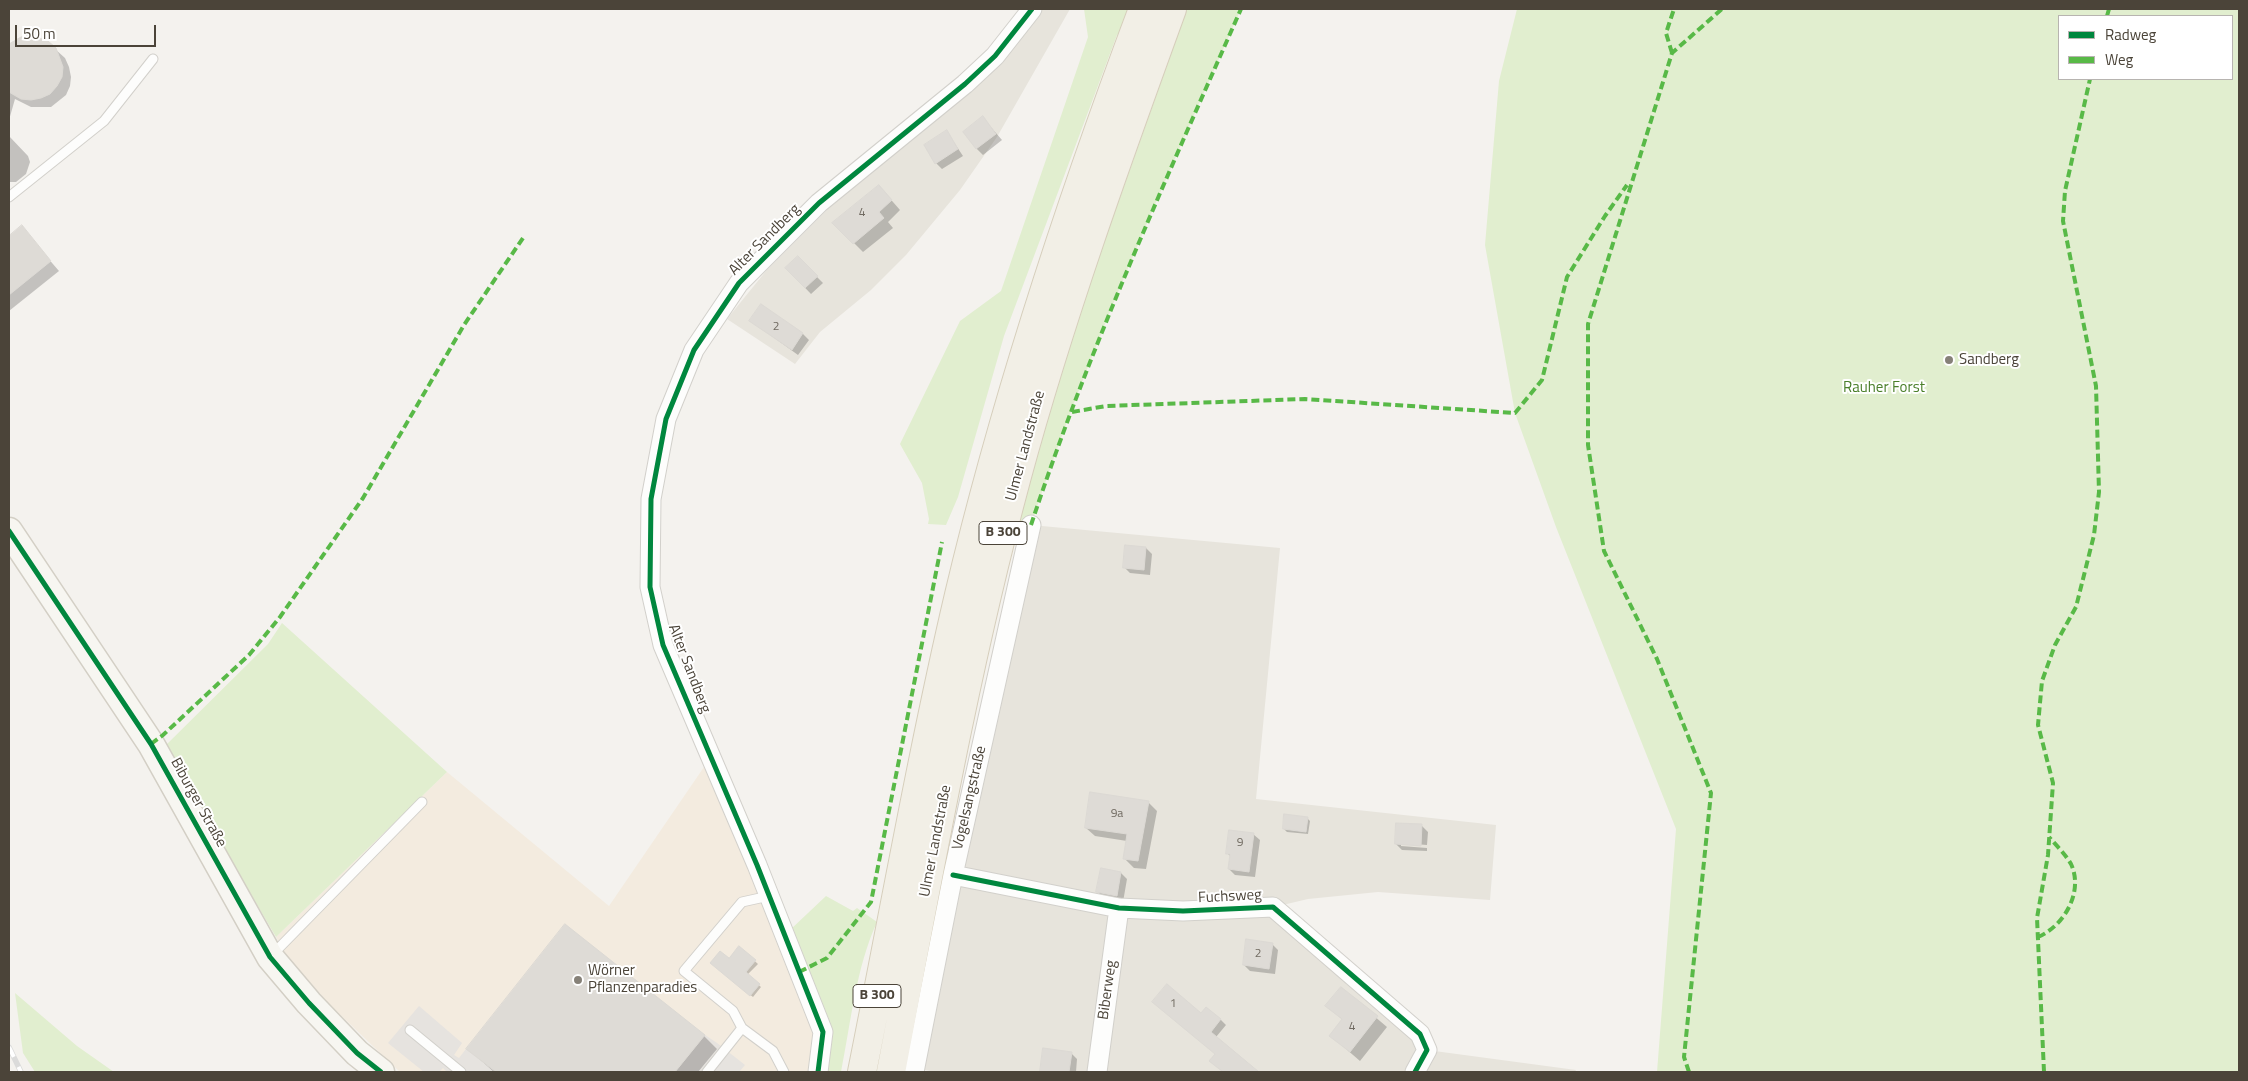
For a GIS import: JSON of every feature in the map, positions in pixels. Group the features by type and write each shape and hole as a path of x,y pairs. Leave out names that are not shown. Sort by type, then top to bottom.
{"main road":[{"name":"Ulmer Landstraße","path":"862,1072 940,679 990,472 1045,290 1143,9"},
{"name":"Ulmer Landstraße","path":"891,1072 964,701 1016,478 1070,298 1172,9"}],"street":[{"name":"Alter Sandberg","path":"818,1072 823,1032 769,896 663,645 650,586 651,499 666,419 694,350 739,283 819,203 964,84 995,56 1032,9"},
{"name":"Vogelsangstraße","path":"914,1072 953,875 1031,525"},
{"name":"Biburger Straße","path":"9,531 151,744 270,957 309,1004 358,1053 381,1072"},
{"name":"Fuchsweg","path":"953,875 1119,908 1183,912 1273,907 1420,1034 1427,1050 1415,1072"},
{"name":"Biberweg","path":"1097,1072 1119,908"}],"lane":[{"path":"9,197 104,121 154,59"},
{"path":"270,957 422,802"},
{"path":"769,896 742,902 684,972 733,1011 742,1028 772,1051 784,1072"},
{"path":"707,1072 742,1028"},
{"path":"410,1030 461,1072"}],"shaded area":[{"path":"1041,9 1070,9 997,137 960,190 906,255 871,290 820,332 795,364 727,319 766,271 829,208 995,67"},
{"path":"1031,525 1280,548 1256,799 1496,825 1490,900 1378,892 1308,899 1274,907 1427,1050 1576,1070 1575,1072 936,1072 914,1068"},
{"path":"704,767 751,872 814,1028 811,1072 400,1072 329,1004 280,948 283,949 276,937 447,772 609,906"},
{"path":"419,1006 462,1043 454,1055 459,1058 466,1049 496,1072 447,1072 443,1068 439,1072 424,1072 388,1043"},
{"path":"705,1035 745,1065 739,1072 675,1072"}],"green space":[{"path":"1084,9 1129,9 1120,33 1117,35 1004,336 958,497 946,525 928,524 929,519 922,483 900,444 960,321 1001,291 1088,37"},
{"path":"1187,9 1241,9 1103,329 1031,525 1016,523 1061,363"},
{"name":"Rauher Forst","path":"1517,9 2239,9 2239,1072 1657,1072 1676,829 1556,527 1515,413 1485,245 1499,81"},
{"path":"282,623 447,772 276,937 164,747 268,644"},
{"path":"826,896 853,911 857,908 877,922 859,976 841,1072 823,1072 790,930"},
{"path":"15,993 77,1046 114,1072 35,1072 23,1053"}],"building":[{"path":"30,35 48,41 56,48 63,67 62,77 50,94 31,100 21,99 9,92 9,44 21,37"},
{"path":"983,116 996,134 976,149 963,132"},
{"path":"947,130 958,149 935,164 924,145"},
{"path":"879,185 892,200 879,212 884,218 853,244 832,223"},
{"path":"22,225 51,261 9,295 9,236"},
{"path":"798,256 818,276 805,288 785,268"},
{"path":"761,304 803,333 792,350 749,321"},
{"path":"1125,545 1146,547 1144,570 1123,568"},
{"path":"1090,792 1149,801 1138,861 1123,859 1127,834 1085,828"},
{"path":"1284,814 1308,817 1306,832 1283,829"},
{"path":"1396,823 1422,824 1421,846 1395,844"},
{"path":"1229,830 1254,833 1249,872 1228,869 1230,854 1226,854"},
{"path":"1101,868 1121,872 1117,896 1096,892"},
{"name":"Wörner Pflanzenparadies","path":"565,924 705,1035 675,1072 496,1072 466,1049"},
{"path":"1246,939 1273,943 1269,969 1243,965"},
{"path":"739,946 756,960 746,972 760,984 750,996 710,963 720,951 729,958"},
{"path":"1167,984 1201,1013 1206,1007 1221,1019 1211,1032 1259,1072 1223,1072 1209,1061 1215,1054 1152,1002"},
{"path":"1341,987 1378,1016 1350,1052 1329,1036 1342,1019 1325,1006"},
{"path":"1043,1048 1072,1052 1069,1072 1040,1072"}],"railway":[{"path":"9,1047 21,1072"}],"marked path":[{"path":"1031,525 1103,329 1241,9"},
{"path":"1672,53 1666,33 1674,9"},
{"path":"1689,1072 1684,1057 1711,793 1657,659 1604,551 1588,445 1588,324 1672,53 1722,9"},
{"path":"2107,15 2109,9"},
{"path":"2044,1072 2037,918 2048,855 2053,783 2038,725 2042,681 2055,645 2076,607 2094,535 2099,492 2096,386 2063,221 2065,191 2090,80"},
{"path":"1072,412 1106,406 1305,399 1515,413 1542,380 1567,277 1627,185"},
{"path":"151,744 249,655 280,617 363,498 464,325 525,235"},
{"path":"799,972 827,958 871,902 942,542"},
{"path":"2038,937 2056,925 2063,916 2069,907 2075,886 2071,864 2049,837"}],"cycle path":[{"path":"818,1072 823,1032 757,865 663,645 650,587 651,499 666,419 694,350 739,283 819,203 965,84 995,56 1032,9"},
{"path":"9,531 151,744 270,957 309,1003 357,1053 381,1072"},
{"path":"953,875 1119,908 1183,911 1273,907 1420,1034 1427,1050 1415,1072"}],"place":[{"name":"Sandberg","path":"1949,360"},
{"name":"Wörner Pflanzenparadies","path":"578,980"}]}
